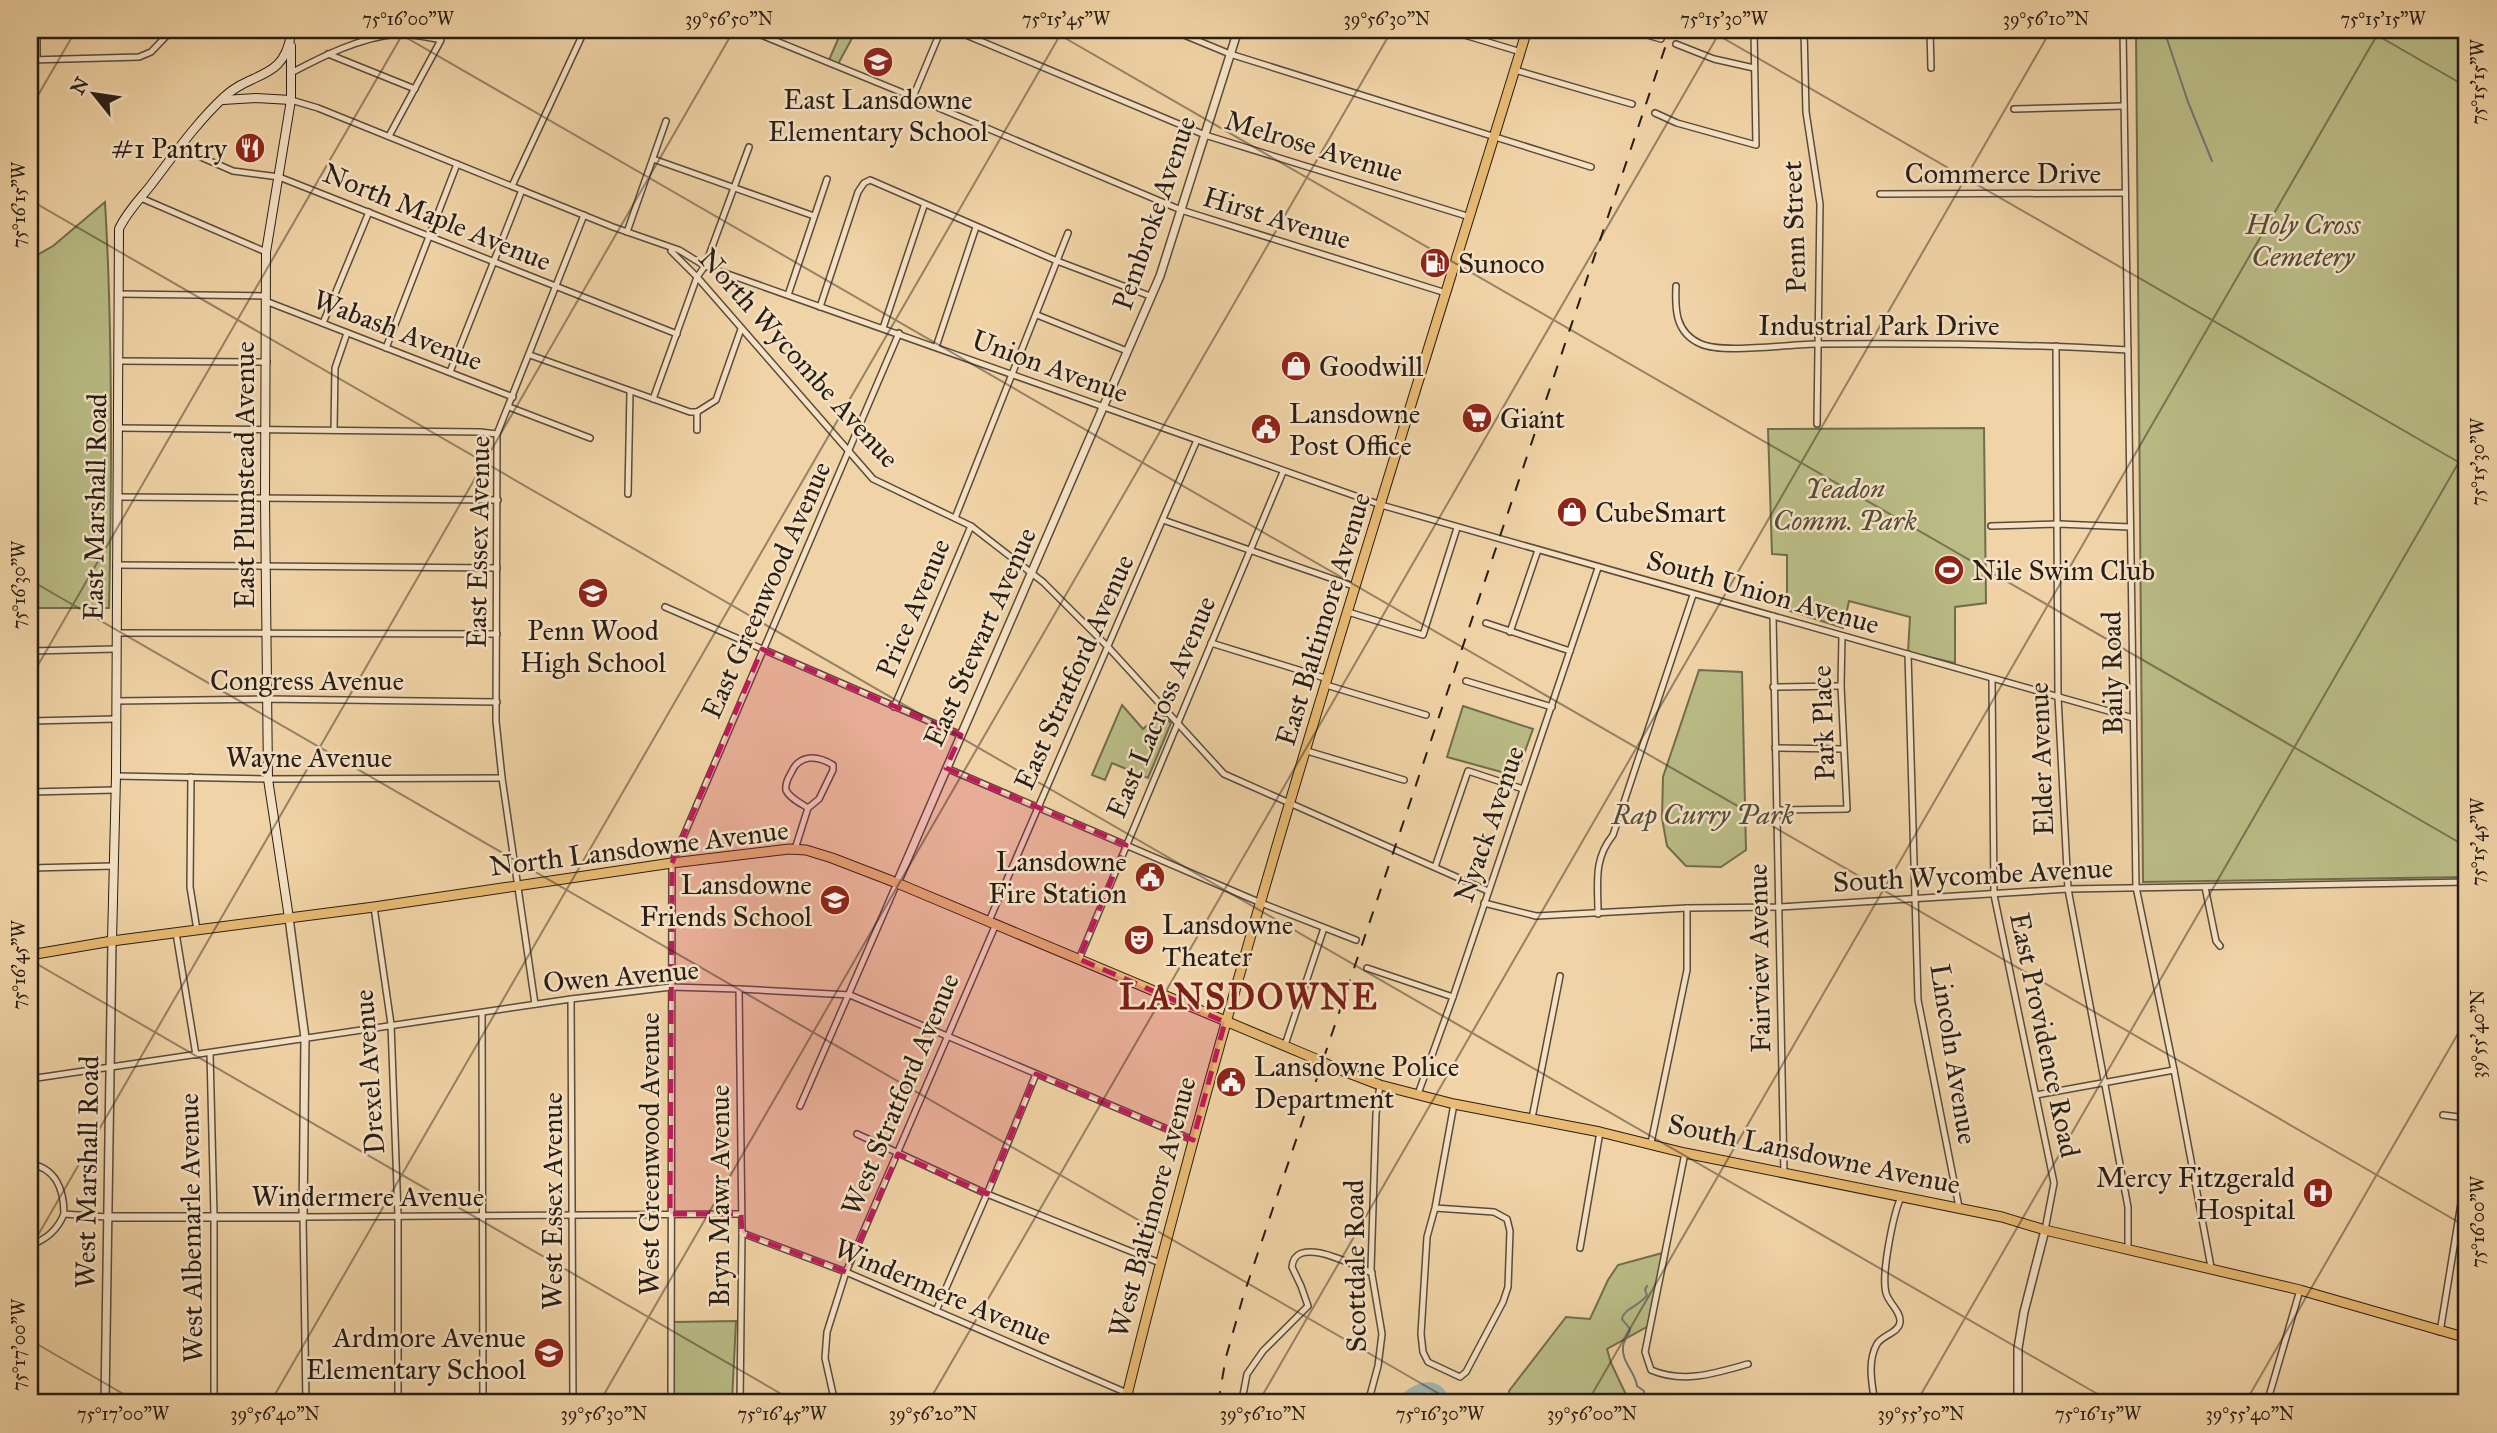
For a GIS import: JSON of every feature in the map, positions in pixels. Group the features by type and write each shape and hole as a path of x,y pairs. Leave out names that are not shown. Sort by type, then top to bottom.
{"main road":[{"name":"East Baltimore Avenue","path":"1225,1022 1527,30"},
{"name":"East Plumstead Avenue","path":"289,918 268,779 265,500 268,299 266,252 291,100 291,32"},
{"name":"East Marshall Road","path":"112,941 116,776 119,229 215,106 236,87 274,69 287,52 291,32"},
{"path":"215,106 230,98 291,100"},
{"name":"North Lansdowne Avenue","path":"30,955 112,941 374,907 671,863 795,849 832,858 897,883 1225,1022"},
{"name":"South Lansdowne Avenue","path":"1225,1022 1380,1084 1454,1104 1600,1132 1784,1174 1958,1207 2301,1290 2467,1338"},
{"name":"West Baltimore Avenue","path":"1125,1403 1225,1022"}],"street":[{"path":"37,30 33,60 139,57 151,52 172,30"},
{"name":"Hirst Avenue","path":"749,30 1181,210 1446,293"},
{"path":"914,97 941,30"},
{"name":"Melrose Avenue","path":"954,30 1205,135 1470,217"},
{"path":"1172,30 1230,54 1591,167"},
{"name":"Pembroke Avenue","path":"1102,408 1161,272 1238,30"},
{"path":"1448,30 1521,52"},
{"path":"1630,30 1661,39 1664,30"},
{"path":"1655,113 1756,145 1754,30"},
{"name":"Penn Street","path":"1804,30 1806,112 1820,204 1817,424"},
{"path":"1930,30 1931,68"},
{"name":"Baily Road","path":"2123,30 2136,887 2211,1267"},
{"path":"291,73 328,54 366,41 398,34 441,40 389,136"},
{"path":"512,186 581,38"},
{"path":"1676,44 1714,59 1754,68"},
{"path":"328,54 415,89"},
{"path":"1515,71 1632,104"},
{"name":"North Wycombe Avenue","path":"291,100 389,136 668,248 679,250 705,266"},
{"path":"2014,109 2124,106"},
{"path":"627,232 666,121"},
{"path":"655,400 697,277 705,266 748,147"},
{"name":"North Maple Avenue","path":"180,148 233,171 279,177 677,334"},
{"path":"653,159 814,216"},
{"path":"386,348 457,164"},
{"path":"788,295 827,178"},
{"path":"820,307 858,192 866,182 873,181 1056,261 1150,296"},
{"path":"450,372 522,190"},
{"name":"Commerce Drive","path":"1880,194 2125,193"},
{"path":"141,198 266,252"},
{"path":"883,328 925,206"},
{"path":"323,323 369,212"},
{"name":"East Essex Avenue","path":"519,885 496,721 497,435 584,215"},
{"path":"936,347 976,227"},
{"path":"955,518 1068,233"},
{"name":"North Wycombe Avenue","path":"668,248 697,277 873,478 971,527 1053,590 1224,774 1290,804"},
{"name":"Union Avenue","path":"705,266 1381,505"},
{"name":"Industrial Park Drive","path":"1676,286 1674,305 1681,329 1699,344 1712,348 1816,344 2056,346 2127,350"},
{"path":"119,294 268,299"},
{"name":"Wabash Avenue","path":"268,299 347,333 513,397"},
{"path":"1037,315 1127,351"},
{"path":"530,355 630,392 696,412 716,400 741,329"},
{"path":"334,430 335,368 347,333"},
{"name":"East Greenwood Avenue","path":"671,863 899,334"},
{"name":"Elder Avenue","path":"2056,346 2058,697 2068,889 2128,1207 2128,1248"},
{"path":"120,361 267,362"},
{"path":"628,494 630,392"},
{"path":"509,407 590,438"},
{"name":"East Stewart Avenue","path":"897,883 1102,408"},
{"path":"696,412 697,430"},
{"path":"119,428 480,432 497,435"},
{"name":"East Stratford Avenue","path":"993,923 1037,808 1197,440"},
{"name":"East Lacross Avenue","path":"1079,960 1283,472"},
{"path":"118,497 498,500"},
{"name":"South Union Avenue","path":"1381,505 2133,718"},
{"path":"1163,520 1356,587"},
{"path":"1991,526 2059,524 2130,527"},
{"name":"Price Avenue","path":"894,707 971,527"},
{"path":"1348,612 1423,635 1457,528"},
{"path":"1510,632 1538,550"},
{"path":"116,565 497,568"},
{"name":"Nyack Avenue","path":"1418,1094 1598,568"},
{"path":"1598,914 1599,858 1614,835 1693,595"},
{"path":"665,607 961,735"},
{"name":"Fairview Avenue","path":"1773,616 1784,1174"},
{"path":"1486,623 1570,651"},
{"path":"116,633 497,634"},
{"name":"Park Place","path":"1777,810 1847,809 1841,686 1842,636"},
{"path":"1211,643 1426,715"},
{"path":"30,651 116,649"},
{"name":"Lincoln Avenue","path":"1908,654 1918,1000 1958,1207"},
{"name":"East Providence Road","path":"1992,679 1994,895 2054,1183 2045,1230"},
{"path":"1466,681 1552,707"},
{"path":"1773,687 1841,686"},
{"name":"Congress Avenue","path":"116,701 266,699 497,702"},
{"path":"30,721 116,719"},
{"path":"1775,748 1843,748"},
{"path":"1307,751 1404,780"},
{"path":"795,849 808,808 819,799 833,770 833,765 814,757 800,760 794,765 786,790 808,808"},
{"path":"946,768 1261,903 1356,940"},
{"path":"1435,867 1468,771 1523,789"},
{"name":"Wayne Avenue","path":"116,776 268,779 502,778"},
{"path":"191,777 190,887 197,930"},
{"path":"30,792 115,790"},
{"path":"1290,804 1488,891"},
{"name":"West Greenwood Avenue","path":"671,863 671,1403"},
{"path":"30,869 114,866"},
{"name":"South Wycombe Avenue","path":"1484,903 1529,915 1598,914 1687,908 1780,908 2068,889 2467,882"},
{"path":"800,1106 897,883"},
{"path":"519,885 536,1004"},
{"path":"2205,887 2216,941 2220,946"},
{"name":"Drexel Avenue","path":"374,907 391,1024 398,1215 398,1403"},
{"path":"1651,1143 1686,970 1687,908"},
{"path":"289,918 305,1038 303,1217 306,1403"},
{"name":"West Stratford Avenue","path":"835,1403 825,1358 827,1332 846,1272 898,1154 993,923"},
{"path":"1285,1045 1324,929"},
{"name":"West Albemarle Avenue","path":"176,933 196,1055"},
{"name":"West Marshall Road","path":"105,1403 112,941"},
{"path":"1367,968 1453,997"},
{"path":"1532,1118 1560,976"},
{"name":"Owen Avenue","path":"30,1079 571,999 671,987 739,989 850,995 1193,1140"},
{"name":"Bryn Mawr Avenue","path":"739,989 742,1233 740,1403"},
{"name":"West Essex Avenue","path":"571,999 573,1403"},
{"path":"482,1013 483,1403"},
{"name":"West Albemarle Avenue","path":"210,1053 214,1216 214,1403"},
{"path":"2036,1095 2174,1070"},
{"path":"936,1311 1035,1074"},
{"name":"Scottdale Road","path":"1368,1403 1378,1366 1382,1334 1372,1273 1375,1133 1380,1084"},
{"path":"1435,1208 1494,1212 1507,1219 1510,1231 1508,1287 1503,1302 1466,1372 1460,1377 1428,1362 1420,1334 1426,1249 1454,1104"},
{"path":"2442,1115 2467,1118"},
{"path":"1580,1248 1600,1132"},
{"path":"857,1134 987,1194 1160,1263"},
{"path":"1685,1153 1645,1352 1651,1370 1662,1375 1706,1376 1748,1364"},
{"path":"30,1164 41,1167 55,1179 63,1195 64,1214 57,1229 30,1245"},
{"path":"2440,1332 2467,1167"},
{"path":"1875,1403 1871,1361 1877,1343 1898,1328 1900,1321 1899,1313 1885,1291 1892,1223 1901,1197"},
{"name":"Windermere Avenue","path":"64,1214 107,1217 481,1217 741,1214"},
{"path":"2018,1403 2018,1348 2024,1312 2045,1230"},
{"name":"Windermere Avenue","path":"742,1233 846,1272 1127,1392"},
{"path":"1242,1395 1247,1374 1263,1351 1308,1306 1292,1268 1296,1257 1321,1252 1372,1273"},
{"path":"2267,1403 2301,1290"}],"highlighted area":[{"path":"762,649 961,735 946,768 1126,845 1079,959 1225,1022 1193,1140 1036,1074 987,1194 898,1154 846,1272 742,1233 741,1214 670,1214 672,863"}],"green space":[{"path":"842,30 856,31 838,64 829,60"},
{"name":"Holy Cross Cemetery","path":"2136,30 2467,30 2467,877 2143,882"},
{"path":"105,202 111,405 109,608 30,608 30,259 53,246"},
{"name":"Yeadon Comm. Park","path":"1984,428 1986,603 1955,607 1955,663 1908,652 1910,617 1849,601 1843,628 1787,610 1787,555 1772,554 1768,429"},
{"name":"Rap Curry Park","path":"1699,670 1742,672 1746,850 1721,867 1686,866 1667,846 1662,818 1663,777"},
{"path":"1122,705 1143,729 1161,713 1171,723 1148,778 1112,763 1105,780 1092,775"},
{"path":"1463,706 1533,729 1516,776 1447,757"},
{"path":"1666,1252 1652,1324 1607,1349 1630,1403 1510,1403 1509,1391 1566,1317 1590,1319 1618,1265"},
{"path":"736,1321 732,1401 673,1403 673,1322"}],"waterway":[{"path":"2164,30 2188,102 2212,161"},
{"path":"1642,1403 1644,1391 1637,1386 1624,1357 1623,1346 1630,1329 1622,1319 1626,1312 1647,1295 1647,1286"},
{"path":"1400,1403 1412,1393 1425,1388 1437,1390 1446,1403"},
{"path":"1710,1403 1727,1403"}],"railway":[{"path":"1218,1403 1226,1357 1243,1297 1671,30"}],"place":[{"name":"East Lansdowne Elementary School","path":"878,62"},
{"name":"#1 Pantry","path":"250,148"},
{"name":"Sunoco","path":"1435,263"},
{"name":"Goodwill","path":"1296,366"},
{"name":"Giant","path":"1477,418"},
{"name":"Lansdowne Post Office","path":"1266,429"},
{"name":"CubeSmart","path":"1572,512"},
{"name":"Nile Swim Club","path":"1949,570"},
{"name":"Penn Wood High School","path":"593,593"},
{"name":"Lansdowne Fire Station","path":"1150,877"},
{"name":"Lansdowne Friends School","path":"835,900"},
{"name":"Lansdowne Theater","path":"1139,940"},
{"name":"Lansdowne Police Department","path":"1231,1082"},
{"name":"Mercy Fitzgerald Hospital","path":"2318,1193"},
{"name":"Ardmore Avenue Elementary School","path":"549,1353"}],"district":[{"name":"LANSDOWNE","path":"1249,997"}]}
